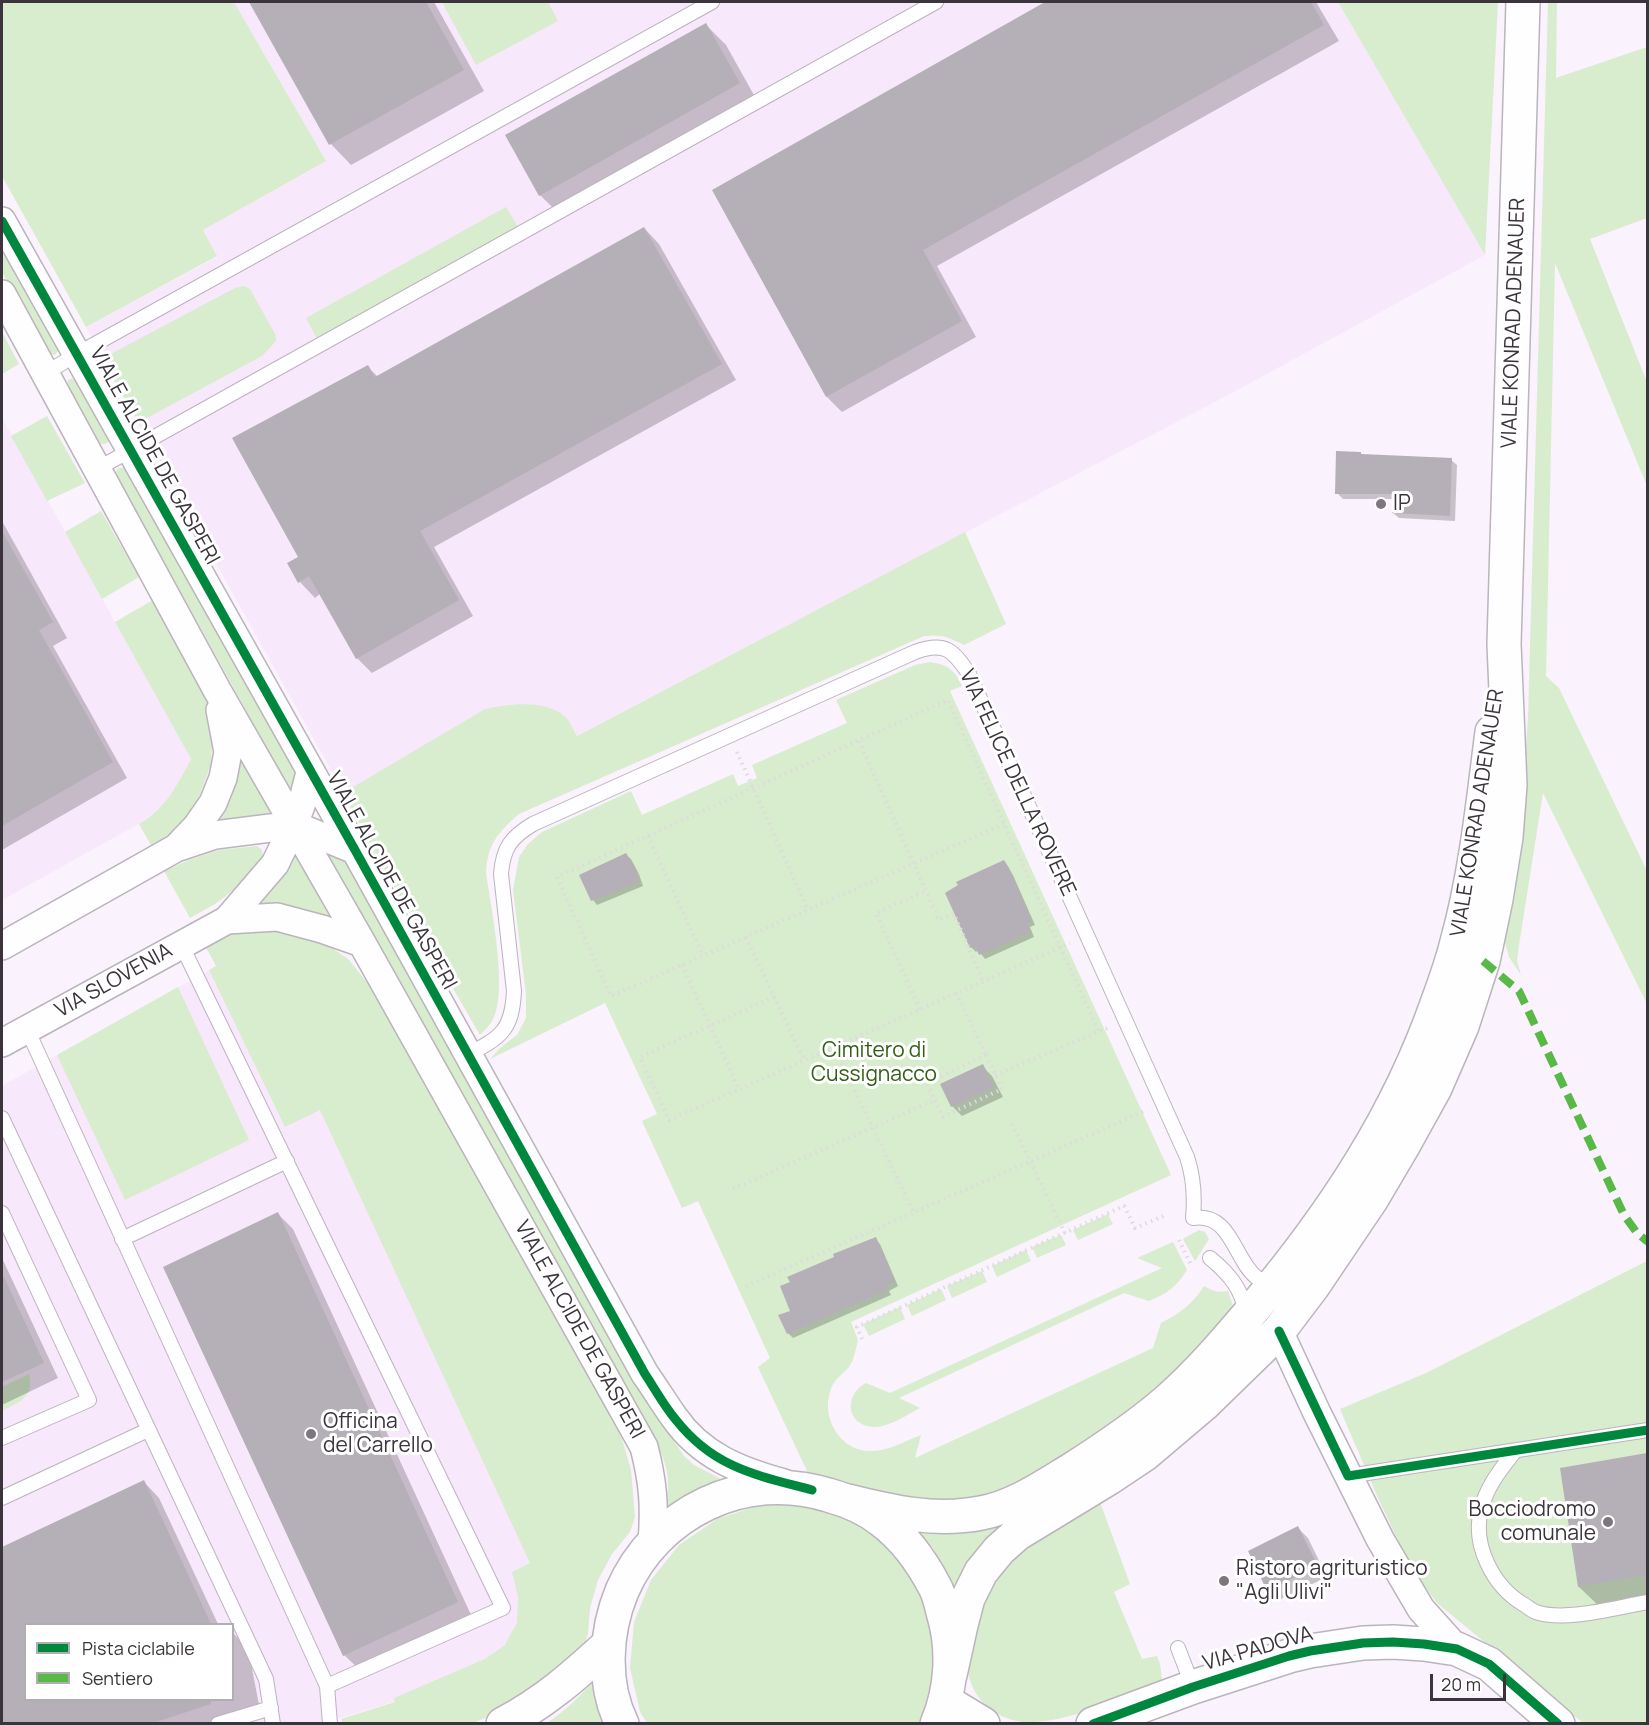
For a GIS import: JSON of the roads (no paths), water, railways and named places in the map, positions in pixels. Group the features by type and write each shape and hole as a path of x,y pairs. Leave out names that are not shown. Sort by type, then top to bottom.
{"main road":[{"name":"VIALE KONRAD ADENAUER","path":"944,1700 968,1598 981,1572 999,1550 1017,1534 1145,1454 1204,1404 1280,1331 1341,1247 1399,1153 1435,1088 1466,1015 1483,961 1496,899 1506,837 1510,785 1504,644 1523,2"},
{"name":"VIALE KONRAD ADENAUER","path":"848,1501 888,1512 955,1517 983,1513 1013,1503 1108,1447 1167,1401 1246,1318 1321,1224 1352,1178 1397,1097 1438,1002 1457,943 1471,884 1504,644"},
{"path":"622,1724 617,1714 609,1680 608,1645 615,1607 630,1573 652,1542 686,1514 725,1495 768,1487 812,1490 848,1501 881,1520 913,1551 936,1588 948,1630 944,1700 983,1724"},
{"name":"VIA PADOVA","path":"1093,1724 1193,1687 1310,1650 1363,1643 1394,1642 1458,1649 1489,1664 1558,1724"},
{"path":"503,1724 529,1710 565,1684 608,1645"}],"street":[{"name":"VIALE ALCIDE DE GASPERI","path":"2,221 355,850 645,1374 690,1437 721,1460 751,1474 812,1490"},
{"name":"VIALE ALCIDE DE GASPERI","path":"2,294 216,690 362,943 644,1447 651,1472 654,1500 652,1542"},
{"path":"176,848 197,826 213,803 223,778 228,752 216,690"},
{"name":"VIA SLOVENIA","path":"2,1043 227,920 275,864 294,825 310,772"},
{"path":"2,946 176,848 215,835 294,825 355,850"},
{"name":"VIA SLOVENIA","path":"227,920 277,917 362,943"},
{"name":"VIA PADOVA","path":"1280,1331 1380,1539 1421,1609 1458,1649"}],"lane":[{"path":"77,354 712,2"},
{"path":"130,450 936,2"},
{"name":"VIALE ALCIDE DE GASPERI","path":"46,373 77,354"},
{"name":"VIALE ALCIDE DE GASPERI","path":"98,469 130,450"},
{"name":"VIA FELICE DELLA ROVERE","path":"467,1055 502,1033 514,1009 501,874 506,848 516,836 533,824 904,657 926,648 938,647 957,656 969,674 1187,1157 1194,1185 1193,1218 1208,1218 1221,1227 1253,1274 1258,1279 1274,1283"},
{"path":"181,945 503,1608 327,1686"},
{"path":"27,1029 327,1686 330,1724"},
{"path":"2,1118 266,1679 273,1724"},
{"path":"122,1239 287,1161"},
{"path":"2,1213 88,1400 2,1438"},
{"path":"1210,1258 1232,1279 1241,1294 1246,1318"},
{"path":"2,1498 148,1430"},
{"path":"1348,1476 1647,1430"},
{"path":"1515,1451 1497,1474 1481,1509 1479,1524 1485,1555 1492,1574 1503,1587 1517,1600 1537,1613 1575,1614 1647,1602"},
{"path":"1178,1648 1193,1687"},
{"path":"218,1724 271,1708"}],"place":[{"name":"IP","path":"1381,504"},
{"name":"Officina del Carrello","path":"311,1434"},
{"name":"Bocciodromo comunale","path":"1608,1522"},
{"name":"Ristoro agrituristico \"Agli Ulivi\"","path":"1224,1581"}],"park label":[{"name":"Cimitero di Cussignacco","path":"874,1063"}]}
